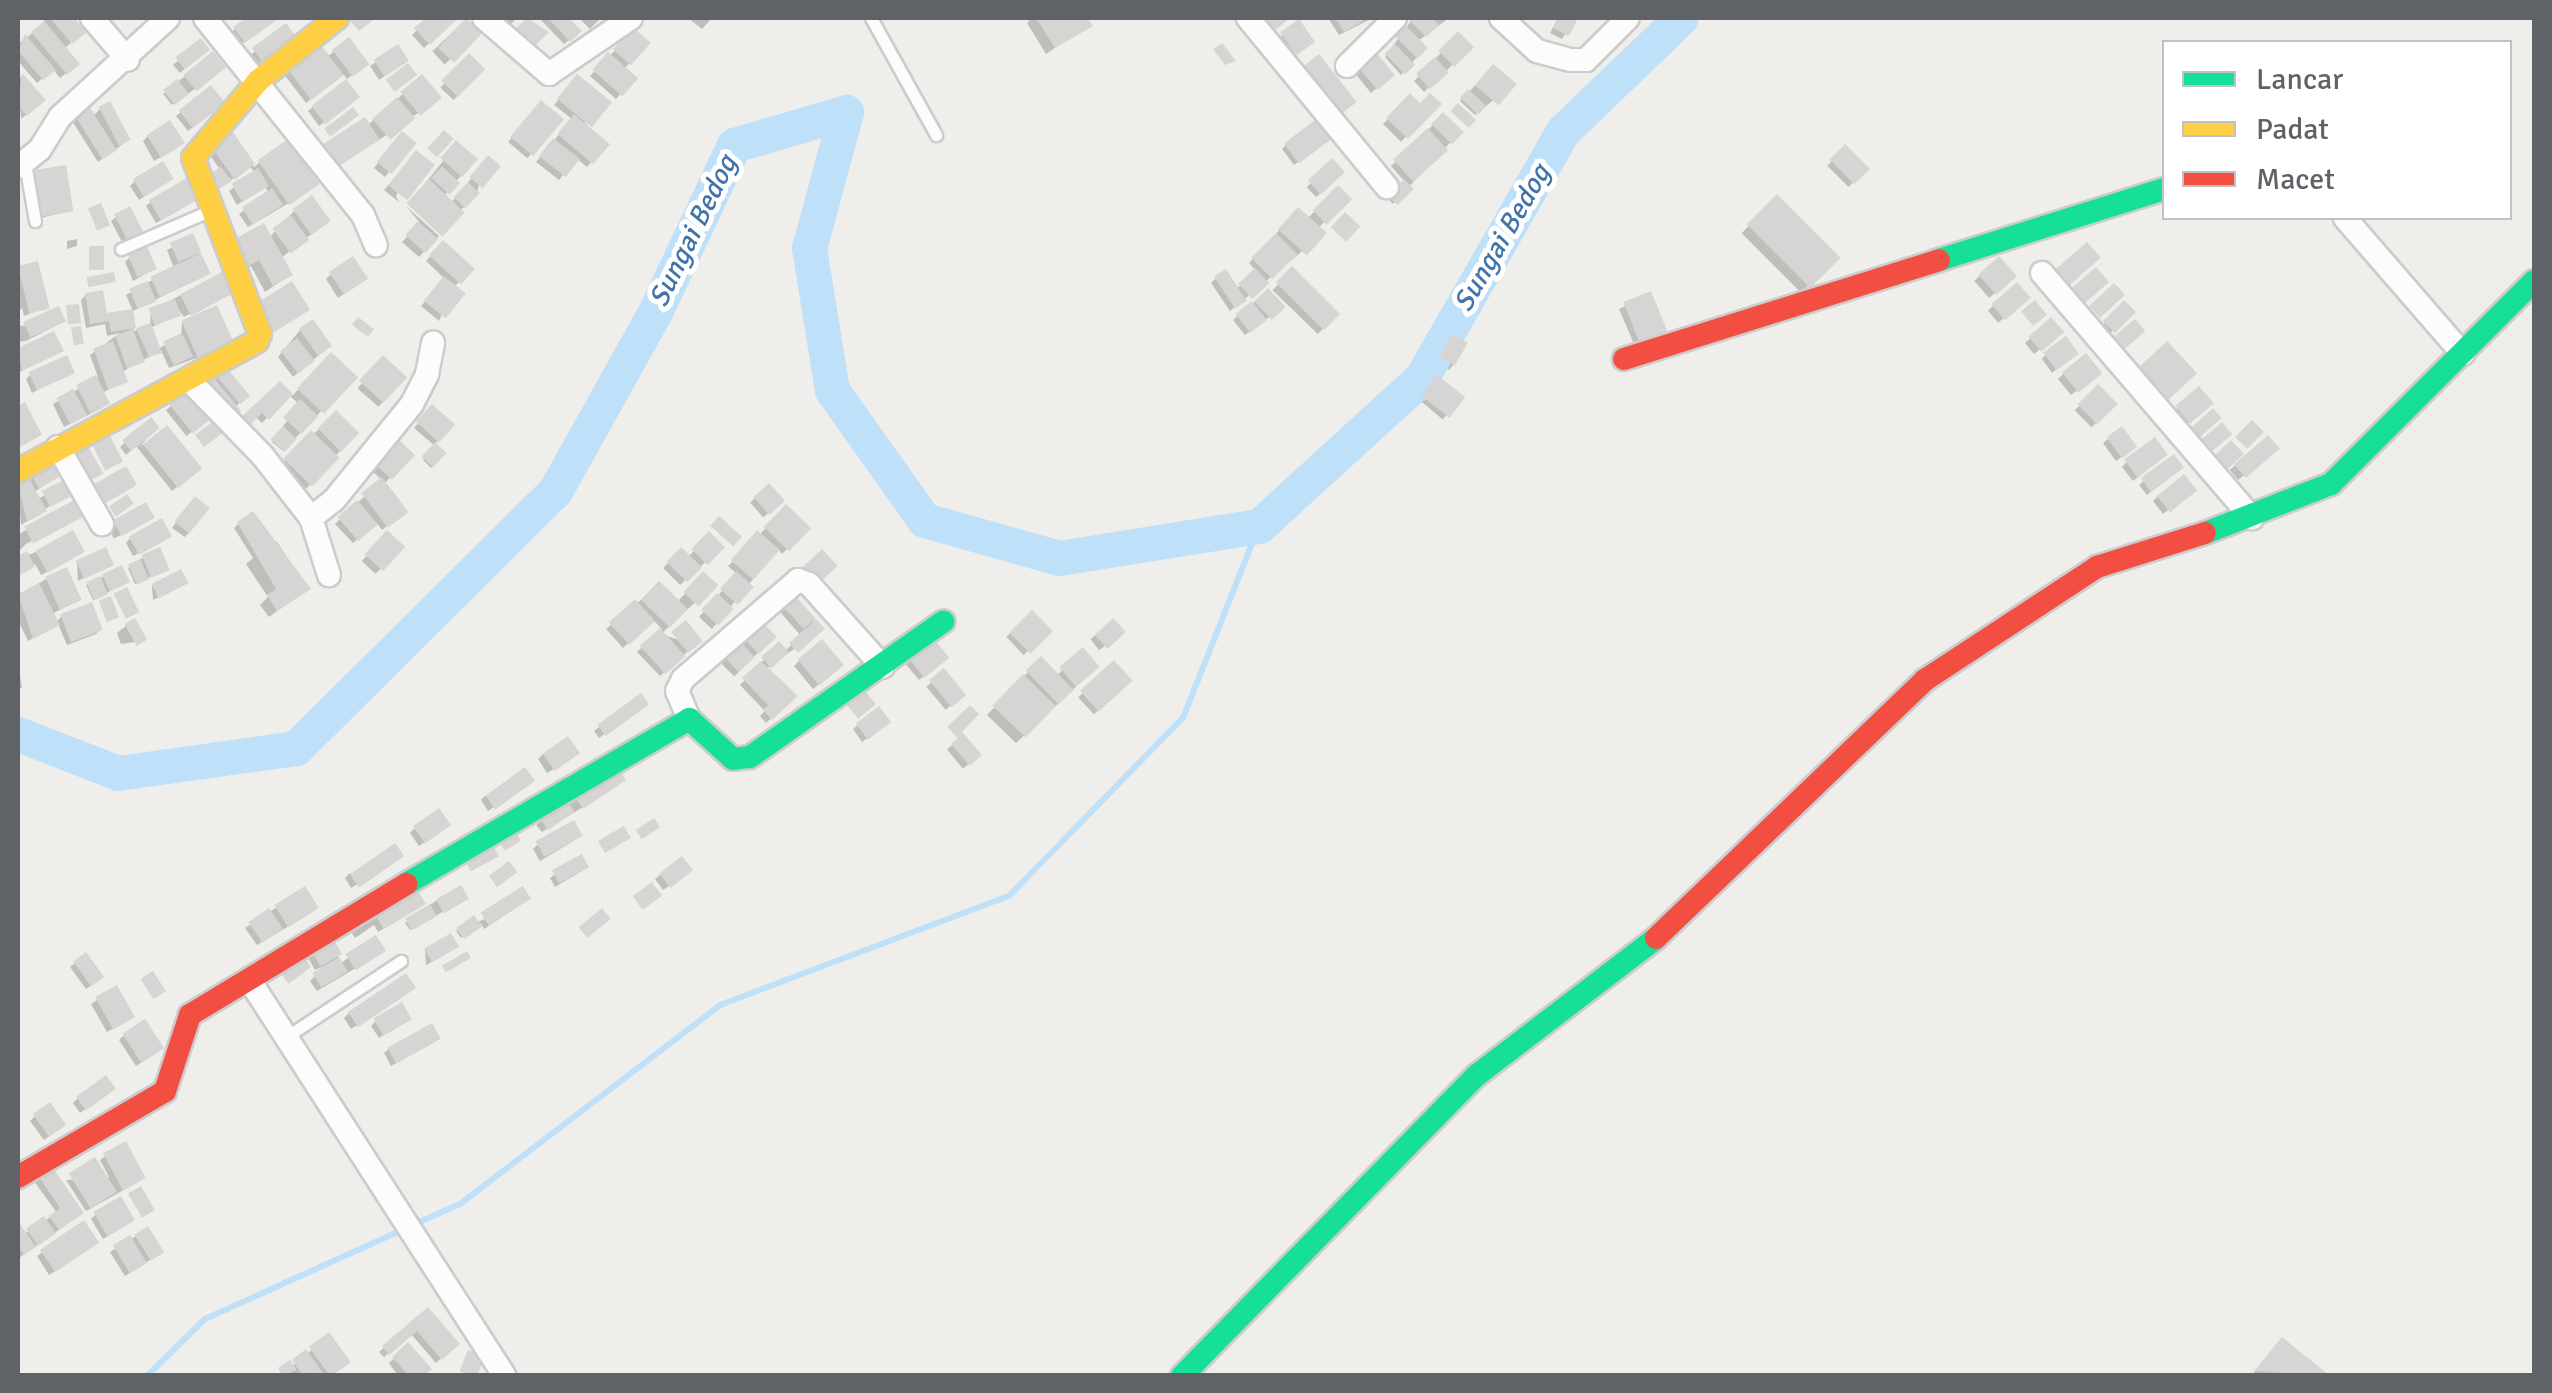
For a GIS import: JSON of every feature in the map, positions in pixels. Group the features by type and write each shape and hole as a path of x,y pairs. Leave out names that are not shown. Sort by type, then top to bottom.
{"street":[{"path":"92,18 128,60"},
{"path":"21,165 62,116 128,60 168,18"},
{"path":"205,18 259,80 363,215 376,245"},
{"path":"18,471 189,380 260,334 209,211 193,158 259,80 337,18"},
{"path":"484,18 548,74 631,18"},
{"path":"1248,18 1387,187"},
{"path":"1347,66 1395,18"},
{"path":"1501,18 1536,51 1586,60 1628,18"},
{"path":"1624,359 2162,189"},
{"path":"2348,220 2463,354"},
{"path":"2042,272 2252,518"},
{"path":"1182,1376 1477,1076 1641,952 1925,680 2097,567 2252,518 2331,484 2534,281"},
{"path":"310,518 334,500 412,404 428,374 433,343"},
{"path":"189,380 262,455 310,518 330,575"},
{"path":"58,448 102,524"},
{"path":"883,666 809,584 798,580 684,679 676,691 689,719 733,759 750,757 883,666 943,622"},
{"path":"18,1177 165,1091 178,1069 190,1015 689,719"},
{"path":"250,981 505,1376"}],"lane":[{"path":"871,18 936,134"},
{"path":"21,165 35,221"},
{"path":"121,249 209,211"},
{"path":"286,1037 401,961"}],"building":[{"path":"50,18 74,18 87,32 72,44"},
{"path":"246,18 277,20 245,43 233,27"},
{"path":"348,18 376,18 359,31"},
{"path":"426,18 456,20 430,45 414,28"},
{"path":"466,18 482,33 454,63 438,48"},
{"path":"527,18 549,32 533,48 515,29"},
{"path":"548,18 569,18 582,31 570,42"},
{"path":"1036,18 1087,18 1093,26 1055,48"},
{"path":"1259,18 1290,18 1272,33"},
{"path":"1335,18 1360,18 1363,21 1344,32"},
{"path":"1407,18 1432,18 1439,25 1426,37"},
{"path":"1558,18 1578,18 1569,36 1553,28"},
{"path":"1299,19 1315,42 1296,55 1280,32"},
{"path":"44,21 80,64 67,75 31,32"},
{"path":"286,23 296,37 262,61 252,48"},
{"path":"1406,26 1428,48 1417,59 1395,37"},
{"path":"633,27 651,43 631,65 613,49"},
{"path":"1458,31 1474,47 1454,67 1438,51"},
{"path":"25,34 56,70 43,80 18,51"},
{"path":"349,37 369,64 353,77 332,50"},
{"path":"201,38 210,50 184,69 175,57"},
{"path":"318,41 344,75 311,100 285,66"},
{"path":"1222,43 1236,61 1225,65 1213,49"},
{"path":"398,44 409,61 385,77 374,60"},
{"path":"1395,44 1415,65 1405,75 1385,54"},
{"path":"1374,50 1395,75 1378,90 1356,65"},
{"path":"213,51 226,67 197,91 183,75"},
{"path":"608,52 638,78 622,96 592,70"},
{"path":"469,53 485,69 458,97 441,81"},
{"path":"1319,54 1357,102 1342,114 1304,66"},
{"path":"1435,57 1449,73 1430,89 1416,73"},
{"path":"408,63 417,75 395,92 386,80"},
{"path":"1493,64 1517,84 1499,105 1475,85"},
{"path":"22,73 46,100 27,116 18,105"},
{"path":"422,74 442,98 420,116 401,92"},
{"path":"577,74 612,102 592,127 557,99"},
{"path":"177,79 189,94 175,105 163,90"},
{"path":"346,79 360,97 325,124 311,106"},
{"path":"211,85 225,103 193,128 179,110"},
{"path":"1468,89 1486,106 1478,115 1460,98"},
{"path":"1410,93 1420,103 1430,93 1442,104 1408,139 1386,118"},
{"path":"397,97 415,118 390,140 372,119"},
{"path":"541,100 564,119 533,156 510,137"},
{"path":"86,101 117,150 102,159 72,110"},
{"path":"110,101 131,140 119,146 99,107"},
{"path":"1458,103 1476,120 1469,128 1450,111"},
{"path":"353,107 359,115 330,137 324,129"},
{"path":"1443,112 1464,132 1452,144 1431,124"},
{"path":"574,114 610,144 593,164 557,134"},
{"path":"365,117 380,140 335,169 321,146"},
{"path":"1319,117 1334,137 1299,163 1284,143"},
{"path":"170,120 185,143 161,158 147,135"},
{"path":"230,128 255,164 235,180 212,148"},
{"path":"1428,128 1448,150 1413,182 1393,159"},
{"path":"444,130 454,139 437,157 427,149"},
{"path":"402,131 417,143 392,174 377,162"},
{"path":"553,138 580,159 566,177 539,156"},
{"path":"288,139 320,184 289,205 258,160"},
{"path":"456,140 478,159 462,177 440,158"},
{"path":"1845,144 1870,169 1854,184 1829,160"},
{"path":"416,150 435,165 407,200 388,185"},
{"path":"488,155 501,166 482,188 469,177"},
{"path":"1332,158 1345,172 1321,194 1308,181"},
{"path":"163,161 174,179 144,197 133,179"},
{"path":"66,165 73,211 38,217 30,171"},
{"path":"220,166 232,181 214,192 208,177"},
{"path":"442,166 460,183 449,195 431,178"},
{"path":"258,168 269,186 242,202 231,184"},
{"path":"187,178 199,199 161,221 149,200"},
{"path":"429,179 465,212 442,237 406,203"},
{"path":"1404,179 1414,189 1398,205 1388,195"},
{"path":"468,182 480,193 465,208 454,197"},
{"path":"1338,185 1352,199 1327,225 1313,210"},
{"path":"272,188 283,205 253,224 242,208"},
{"path":"1777,194 1841,258 1810,288 1747,224"},
{"path":"312,195 331,221 311,235 293,209"},
{"path":"101,203 110,225 97,230 88,208"},
{"path":"130,206 143,232 127,240 114,214"},
{"path":"1298,207 1327,233 1307,255 1278,229"},
{"path":"1345,212 1360,226 1346,242 1331,227"},
{"path":"291,215 309,240 291,254 272,229"},
{"path":"418,221 438,239 425,253 405,235"},
{"path":"264,223 293,275 273,286 259,260 241,270 227,243"},
{"path":"193,233 201,252 178,262 170,243"},
{"path":"1276,233 1297,254 1272,279 1251,258"},
{"path":"443,240 475,269 461,284 429,256"},
{"path":"2087,242 2101,258 2069,285 2055,270"},
{"path":"89,246 104,246 104,270 89,270"},
{"path":"147,246 157,269 137,277 128,254"},
{"path":"201,253 211,274 160,298 150,277"},
{"path":"353,256 368,278 344,295 329,272"},
{"path":"1999,256 2017,276 1996,295 1978,275"},
{"path":"38,261 50,309 29,314 18,266"},
{"path":"1292,266 1340,314 1324,330 1276,282"},
{"path":"2096,267 2109,282 2078,309 2065,294"},
{"path":"1255,268 1269,283 1253,299 1238,284"},
{"path":"1226,269 1247,301 1235,308 1214,277"},
{"path":"224,271 235,292 191,316 180,294"},
{"path":"114,272 116,282 88,287 87,277"},
{"path":"444,276 466,294 446,318 424,301"},
{"path":"148,281 156,301 138,309 129,288"},
{"path":"292,281 310,310 270,335 252,306"},
{"path":"2017,282 2031,298 2005,320 1991,304"},
{"path":"2114,283 2125,295 2100,318 2089,306"},
{"path":"1268,288 1286,307 1272,320 1254,301"},
{"path":"103,290 107,313 133,309 136,328 111,332 109,321 90,324 85,293"},
{"path":"1651,291 1670,337 1642,349 1623,302"},
{"path":"175,299 181,316 154,325 149,308"},
{"path":"2035,300 2047,315 2033,326 2021,311"},
{"path":"2124,300 2136,312 2115,333 2103,321"},
{"path":"1252,301 1267,320 1250,333 1235,314"},
{"path":"79,304 81,323 68,324 66,305"},
{"path":"217,305 235,346 200,362 181,321"},
{"path":"59,306 66,322 30,337 23,322"},
{"path":"358,317 374,329 368,337 352,325"},
{"path":"2051,317 2064,332 2041,352 2028,337"},
{"path":"313,319 332,346 318,356 299,329"},
{"path":"2135,319 2145,331 2118,354 2108,341"},
{"path":"151,323 162,353 149,357 136,328"},
{"path":"81,326 84,344 74,345 71,328"},
{"path":"133,329 145,362 127,368 115,335"},
{"path":"54,331 64,351 22,371 18,348"},
{"path":"182,333 193,357 174,365 163,342"},
{"path":"1452,334 1468,343 1455,365 1439,357"},
{"path":"2066,336 2079,354 2056,370 2043,352"},
{"path":"297,338 315,361 298,374 280,351"},
{"path":"113,341 128,382 108,390 93,348"},
{"path":"2167,341 2197,373 2164,404 2134,372"},
{"path":"331,352 358,377 324,414 297,389"},
{"path":"2086,353 2102,373 2078,393 2062,373"},
{"path":"67,355 75,373 37,390 29,372"},
{"path":"383,355 407,378 383,403 359,381"},
{"path":"225,366 250,396 240,404 215,374"},
{"path":"96,375 110,404 90,413 76,385"},
{"path":"1437,375 1465,397 1449,418 1421,395"},
{"path":"212,376 241,410 231,419 202,384"},
{"path":"280,381 293,394 269,420 262,413 246,429 237,421"},
{"path":"2098,384 2118,404 2097,424 2077,405"},
{"path":"2199,386 2214,404 2190,424 2175,406"},
{"path":"73,389 87,415 70,424 56,398"},
{"path":"186,390 210,420 193,433 169,404"},
{"path":"300,399 318,416 301,434 283,417"},
{"path":"25,402 42,435 18,448 18,406"},
{"path":"432,404 455,425 439,443 416,422"},
{"path":"2213,408 2222,418 2200,437 2191,427"},
{"path":"336,410 359,433 341,452 318,428"},
{"path":"151,417 160,428 131,451 122,440"},
{"path":"215,420 224,432 204,447 195,435"},
{"path":"2252,420 2264,432 2247,449 2235,437"},
{"path":"2222,422 2232,434 2211,452 2201,440"},
{"path":"104,424 123,461 105,471 86,433"},
{"path":"167,425 202,469 178,488 143,445"},
{"path":"283,426 297,439 285,452 271,439"},
{"path":"2122,426 2137,447 2122,458 2107,437"},
{"path":"311,430 340,458 312,487 283,459"},
{"path":"2268,435 2280,449 2246,478 2234,465"},
{"path":"82,436 104,473 83,485 61,448"},
{"path":"2155,437 2168,455 2137,477 2124,459"},
{"path":"399,440 415,455 392,480 376,465"},
{"path":"2231,440 2244,454 2226,470 2213,456"},
{"path":"435,442 447,453 433,468 421,457"},
{"path":"56,449 69,472 39,488 26,465"},
{"path":"2174,454 2184,468 2151,492 2141,478"},
{"path":"126,466 137,485 106,503 95,484"},
{"path":"2184,474 2197,490 2170,512 2157,496"},
{"path":"73,475 81,491 50,507 42,491"},
{"path":"382,477 408,512 388,528 361,493"},
{"path":"29,478 47,511 27,522 18,484"},
{"path":"769,483 785,501 769,515 753,497"},
{"path":"127,494 134,504 116,516 109,507"},
{"path":"195,496 210,508 189,534 174,522"},
{"path":"78,498 87,515 33,543 24,527"},
{"path":"357,500 378,524 358,541 337,517"},
{"path":"146,502 155,518 121,536 113,520"},
{"path":"786,504 811,528 789,551 764,527"},
{"path":"253,511 311,589 277,611 267,595 276,589 237,522"},
{"path":"719,516 742,537 733,546 710,526"},
{"path":"162,518 172,536 139,555 129,536"},
{"path":"73,530 85,552 48,573 35,551"},
{"path":"387,530 405,547 383,571 364,554"},
{"path":"757,530 780,550 753,580 731,560"},
{"path":"709,531 725,547 708,565 691,549"},
{"path":"106,547 114,565 84,579 76,560"},
{"path":"160,547 170,570 151,578 142,555"},
{"path":"681,547 702,567 687,582 666,562"},
{"path":"822,549 838,566 814,588 798,572"},
{"path":"27,551 35,567 18,576 18,556"},
{"path":"140,559 149,579 137,584 128,564"},
{"path":"122,565 130,582 110,592 102,574"},
{"path":"67,567 82,600 60,610 45,577"},
{"path":"181,569 188,583 159,598 152,584"},
{"path":"703,571 718,585 699,607 683,592"},
{"path":"736,571 754,587 738,605 720,589"},
{"path":"100,576 108,594 94,600 86,582"},
{"path":"659,581 688,609 670,627 641,600"},
{"path":"39,583 60,625 33,639 18,594"},
{"path":"127,587 139,612 126,619 114,594"},
{"path":"790,590 815,618 804,629 778,601"},
{"path":"717,593 734,609 718,626 701,610"},
{"path":"111,596 119,618 107,622 99,600"},
{"path":"635,599 655,621 629,645 609,622"},
{"path":"92,602 103,630 71,642 60,614"},
{"path":"1032,610 1053,631 1031,654 1009,633"},
{"path":"135,618 147,640 137,646 125,624"},
{"path":"759,618 777,637 758,654 741,635"},
{"path":"1113,618 1126,632 1108,649 1095,635"},
{"path":"816,619 825,629 798,653 789,643"},
{"path":"686,620 703,641 688,653 671,632"},
{"path":"660,628 685,656 665,674 640,646"},
{"path":"932,636 949,658 924,678 907,656"},
{"path":"737,638 755,657 739,672 721,653"},
{"path":"822,639 844,665 819,686 797,660"},
{"path":"779,641 789,652 771,668 761,657"},
{"path":"1083,647 1100,667 1076,687 1059,667"},
{"path":"1041,656 1074,690 1059,704 1026,671"},
{"path":"1114,660 1133,681 1099,712 1080,691"},
{"path":"761,661 798,696 772,720 763,710 768,705 742,678"},
{"path":"944,668 966,695 951,707 929,680"},
{"path":"1023,674 1056,706 1026,738 992,706"},
{"path":"865,691 876,704 858,719 847,706"},
{"path":"641,693 649,704 606,736 597,725"},
{"path":"970,705 979,714 962,732 982,755 970,766 951,744 958,738 947,727"},
{"path":"879,706 891,722 868,739 856,723"},
{"path":"568,736 580,753 555,771 543,754"},
{"path":"616,765 626,780 583,809 573,794"},
{"path":"525,767 535,781 495,810 485,796"},
{"path":"566,800 574,811 548,830 540,819"},
{"path":"439,808 451,825 425,844 413,826"},
{"path":"654,818 660,827 642,839 636,830"},
{"path":"574,820 583,836 544,857 536,841"},
{"path":"624,826 631,838 605,853 598,841"},
{"path":"513,828 521,841 505,851 497,838"},
{"path":"395,843 404,856 359,888 350,875"},
{"path":"492,843 499,856 471,871 464,858"},
{"path":"582,854 589,867 559,883 552,870"},
{"path":"682,856 693,870 670,888 659,874"},
{"path":"509,861 517,872 497,887 489,876"},
{"path":"652,882 662,896 643,910 633,896"},
{"path":"461,885 469,899 444,913 436,900"},
{"path":"305,886 319,908 288,927 274,905"},
{"path":"415,886 426,904 384,929 373,911"},
{"path":"523,886 531,899 489,925 481,912"},
{"path":"430,904 437,916 412,931 405,918"},
{"path":"269,908 283,929 262,943 248,922"},
{"path":"602,908 611,919 587,938 579,927"},
{"path":"474,915 482,926 464,939 456,928"},
{"path":"451,933 459,947 432,962 424,948"},
{"path":"331,935 342,954 320,967 309,948"},
{"path":"376,935 386,951 356,970 345,954"},
{"path":"467,951 471,958 446,972 442,966"},
{"path":"86,952 104,977 91,986 73,961"},
{"path":"302,955 311,967 289,984 280,972"},
{"path":"339,957 348,972 321,988 312,973"},
{"path":"153,971 166,991 153,999 140,979"},
{"path":"406,973 416,988 358,1027 348,1012"},
{"path":"117,985 135,1017 113,1029 95,997"},
{"path":"402,1002 412,1019 383,1036 373,1019"},
{"path":"145,1019 164,1048 141,1063 122,1034"},
{"path":"432,1023 441,1039 396,1063 387,1048"},
{"path":"106,1075 116,1089 86,1111 76,1097"},
{"path":"50,1102 66,1125 49,1137 33,1114"},
{"path":"126,1141 146,1178 123,1190 103,1153"},
{"path":"95,1157 117,1192 90,1208 69,1173"},
{"path":"51,1165 84,1213 59,1230 49,1216 60,1208 37,1174"},
{"path":"141,1186 155,1210 142,1218 128,1194"},
{"path":"121,1196 135,1220 107,1236 93,1212"},
{"path":"44,1216 56,1233 38,1246 26,1229"},
{"path":"84,1220 99,1242 55,1272 40,1250"},
{"path":"18,1221 36,1247 24,1255 18,1245"},
{"path":"148,1226 164,1252 151,1261 134,1234"},
{"path":"130,1235 147,1263 130,1274 113,1245"},
{"path":"428,1307 460,1344 442,1360 417,1331 389,1355 382,1346"},
{"path":"329,1332 351,1362 330,1376 309,1347"},
{"path":"2282,1337 2330,1376 2254,1371"},
{"path":"408,1342 432,1369 424,1376 409,1376 392,1357"},
{"path":"306,1349 325,1376 303,1376 292,1360"},
{"path":"468,1350 485,1357 477,1376 459,1371"},
{"path":"290,1360 297,1370 282,1376 278,1368"}],"waterway":[{"name":"Sungai Bedog","path":"18,734 118,773 296,748 555,491 655,312 734,145 846,112 809,248 832,390 924,520 1059,558 1259,526 1422,377 1563,131 1681,18"},
{"path":"415,1224 460,1204 720,1005 1009,896 1183,718 1259,526"},
{"path":"147,1376 205,1319 404,1229"}],"traffic: fast":[{"path":"1939,260 2162,190"},
{"path":"2205,533 2331,484 2534,281"},
{"path":"406,884 689,719 733,759 750,757 943,622"},
{"path":"1182,1376 1477,1075 1656,938"}],"traffic: slow":[{"path":"18,471 257,341 260,334 193,158 259,80 337,18"}],"traffic: jam":[{"path":"1624,359 1939,260"},
{"path":"1656,938 1925,680 2097,567 2205,533"},
{"path":"18,1177 165,1091 190,1015 406,884"}]}
